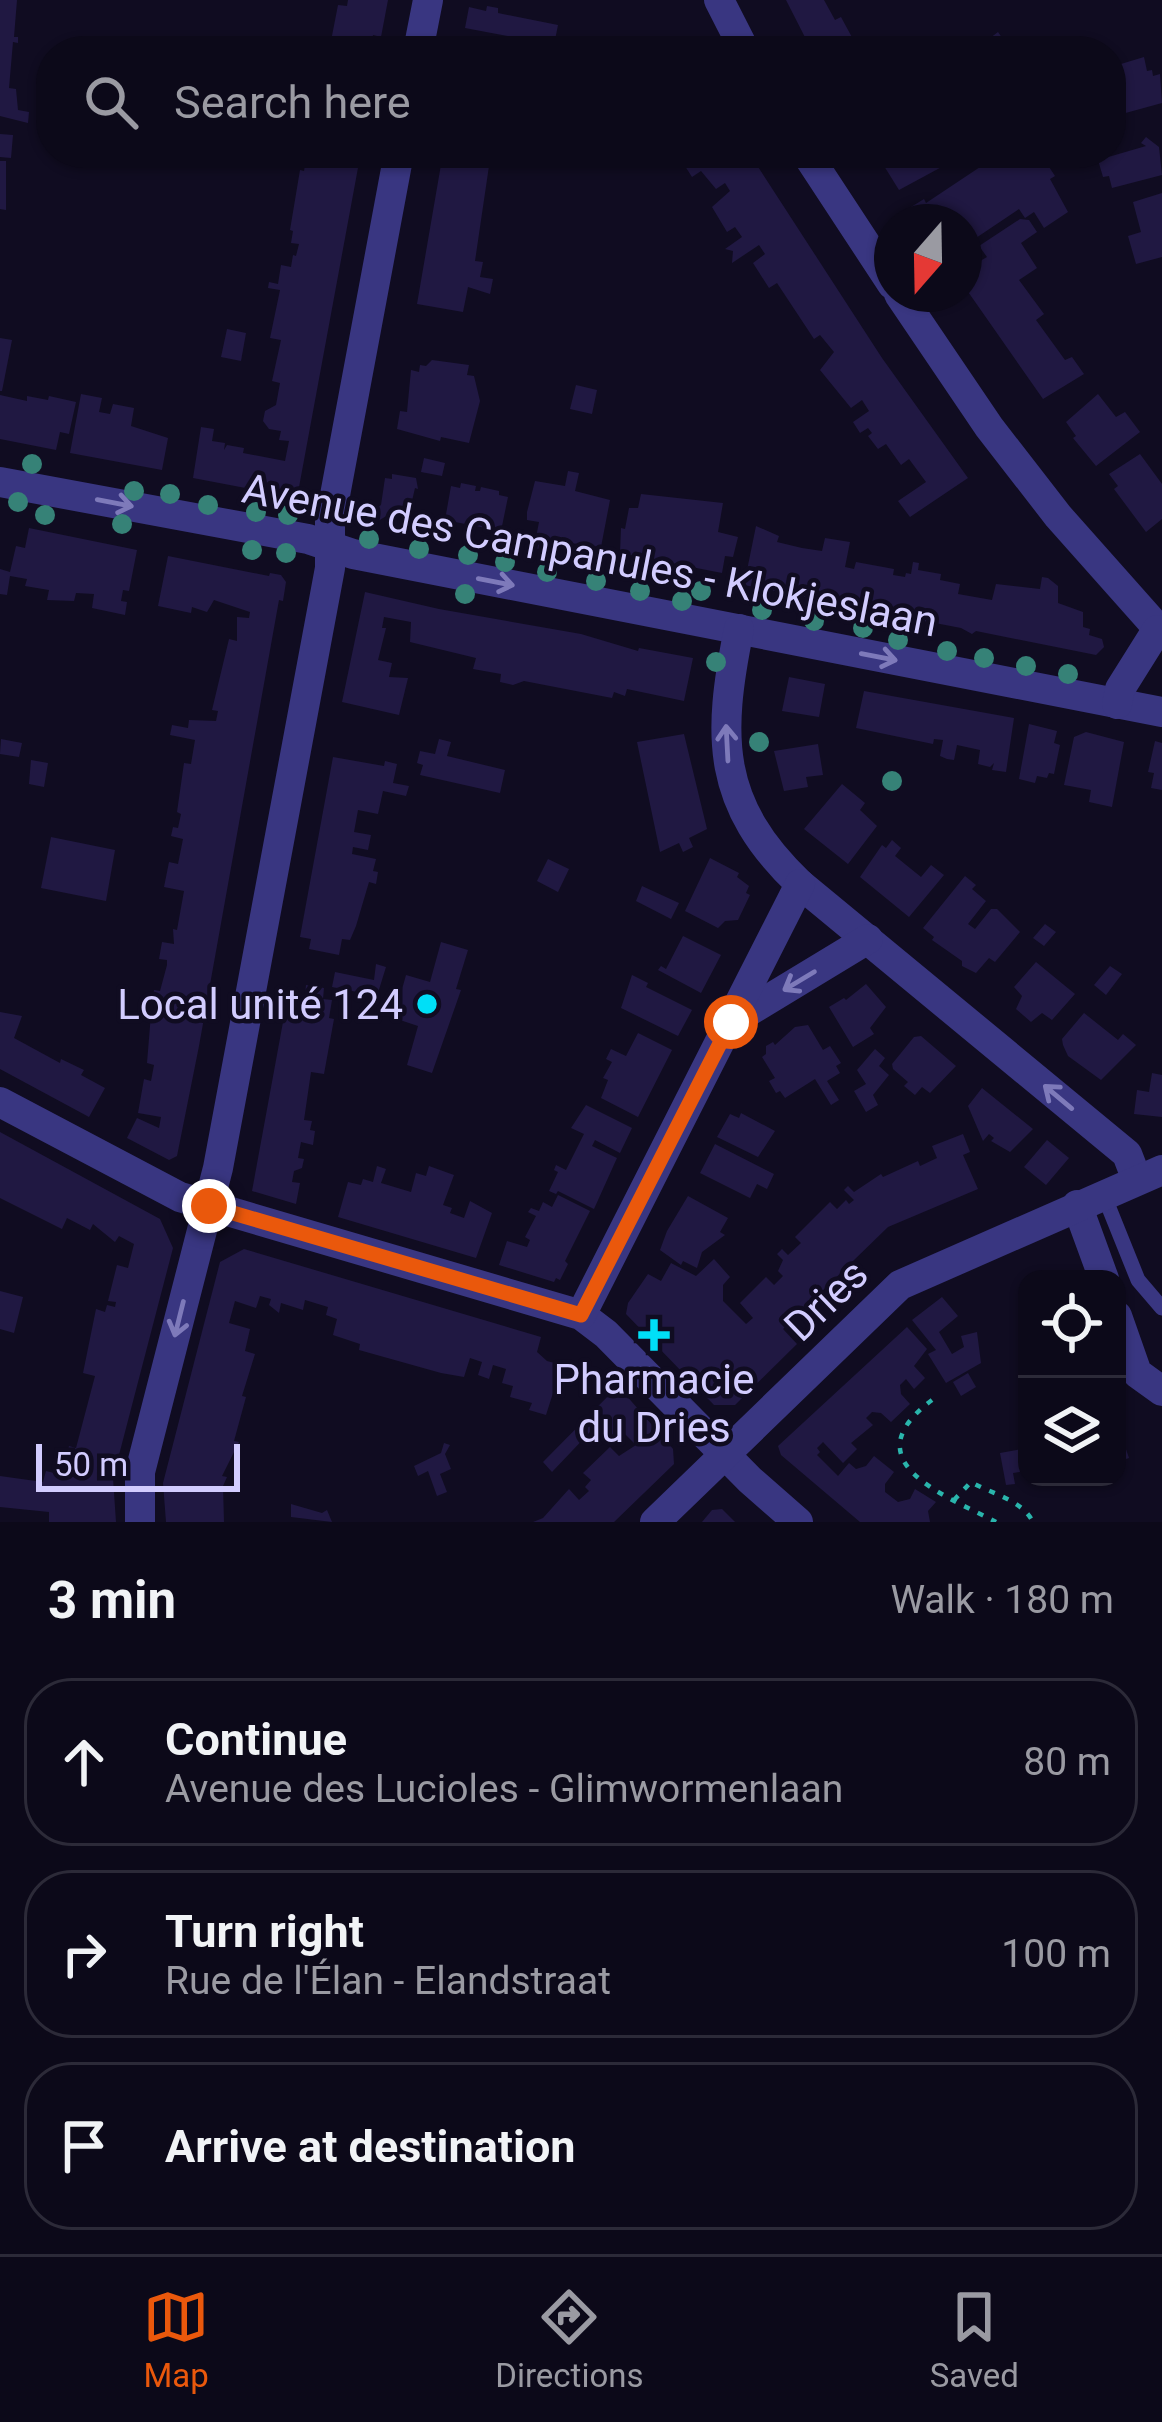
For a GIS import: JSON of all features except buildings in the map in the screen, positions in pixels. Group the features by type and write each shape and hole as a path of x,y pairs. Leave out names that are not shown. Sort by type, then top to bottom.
{"street":[{"path":"421,36 428,0"},
{"path":"719,0 737,36"},
{"path":"140,1522 140,1472 209,1206 330,568 330,522 396,168"},
{"path":"816,168 874,257"},
{"path":"911,312 989,427 1058,516 1159,632 1120,689 1117,704"},
{"name":"Avenue des Campanules - Klokjeslaan","path":"0,482 1162,712"},
{"path":"739,629 725,708 728,760 737,799 766,850 800,884 1149,1175"},
{"path":"581,1315 800,884"},
{"path":"731,1022 868,940"},
{"path":"0,1102 181,1198 581,1315 607,1334 750,1480 798,1522"},
{"name":"Dries","path":"655,1522 900,1285 1149,1175"},
{"path":"1090,1199 1102,1270"},
{"path":"1126,1342 1137,1373 1162,1391"}],"lane":[{"path":"1090,1199 1138,1280 1162,1308"}],"path":[{"path":"932,1400 904,1424 898,1452 904,1465 996,1522"},
{"path":"954,1500 971,1481 1009,1499 1034,1522"}],"place":[{"name":"Local unité 124","path":"427,1004"},
{"name":"Pharmacie du Dries","path":"654,1335"}],"route":[{"path":"209,1206 581,1315 731,1022"}]}
